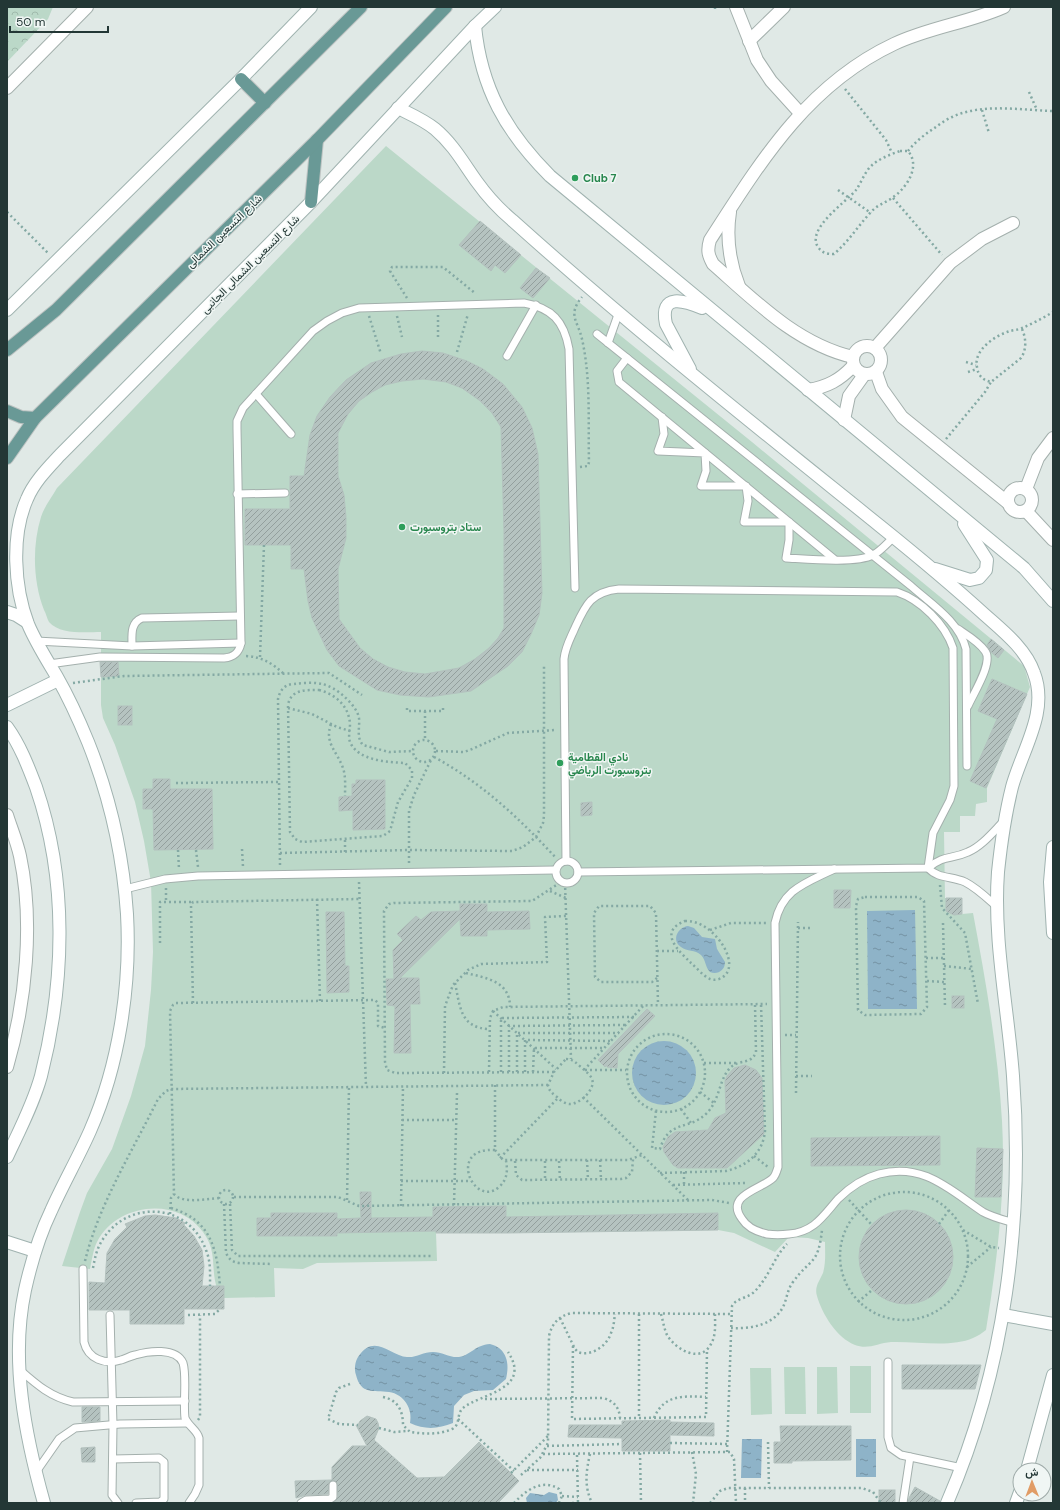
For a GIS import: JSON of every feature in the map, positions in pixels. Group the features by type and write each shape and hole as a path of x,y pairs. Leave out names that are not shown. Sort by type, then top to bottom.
{"main road":[{"path":"7,350 56,310 361,7"},
{"name":"شارع التسعين الشمالى","path":"7,458 35,418 317,140 446,7"},
{"path":"241,79 266,103"},
{"path":"311,202 317,140"},
{"path":"7,411 21,417 35,418"}],"street":[{"path":"7,88 86,7"},
{"name":"شارع التسعين الشمالى الجانبى","path":"44,1503 24,1419 20,1370 20,1335 24,1293 35,1251 50,1211 91,1130 105,1089 116,1046 123,1003 127,960 127,916 116,829 104,787 88,742 60,683 36,641 28,622 20,595 17,562 18,528 27,498 44,472 311,202 474,26 496,7"},
{"path":"736,7 757,60 771,81 800,113"},
{"path":"749,41 784,7"},
{"path":"870,373 860,373 853,362 804,338 780,321 713,264 708,252 710,240 781,135 800,113 837,79 875,54 895,43 939,26 990,13 1004,7"},
{"path":"7,310 241,79 306,9"},
{"path":"474,26 481,68 490,92 514,134 531,156 550,176 1024,568 1053,601"},
{"path":"398,108 434,128 451,144 492,200 508,217 693,376 930,567 974,605 1021,651 1032,666 1038,684 1040,702 1036,720 1018,768 1004,822 998,876 997,908 1002,983 1013,1075 1016,1124 1014,1223 1009,1279 1003,1315 985,1397 962,1468 947,1503"},
{"path":"730,209 728,240 731,261 740,287"},
{"path":"875,348 950,263 982,239 1013,223"},
{"path":"710,240 728,240"},
{"path":"713,264 731,261"},
{"path":"693,376 666,324 664,316 666,308 672,302 680,300 713,312"},
{"path":"808,390 833,383 853,362 859,348 864,346 875,348 881,357 879,368 870,373 849,396 844,420"},
{"path":"870,373 902,417 1007,502 1012,510 1021,512 1026,511 1032,502 1032,497 1026,489 1015,488 1010,491 1007,502"},
{"path":"1026,489 1038,458 1053,438"},
{"path":"1026,511 1053,540"},
{"path":"930,567 970,580 979,578 986,570 987,560 983,551 955,512"},
{"path":"7,612 28,622"},
{"path":"7,705 60,683"},
{"path":"7,727 18,742 42,804 52,849 60,898 57,989 50,1034 40,1078 28,1112 7,1158"},
{"path":"7,815 20,855 24,887 26,937 24,981 18,1021 7,1067"},
{"path":"1053,847 1050,882 1053,933"},
{"path":"7,1242 35,1251"},
{"path":"1003,1315 1053,1324"},
{"path":"1030,1462 1053,1375"}],"lane":[{"path":"49,664 100,657 224,658 234,655 237,652 241,643 237,421 243,408 313,331 342,313 366,308 438,305 471,301 524,303 536,305 549,312 560,322 566,335 569,349 575,588"},
{"path":"507,356 536,305"},
{"path":"608,343 619,312"},
{"path":"597,334 910,586 985,650 988,658 986,667 967,708"},
{"path":"627,358 617,371 619,382 834,559"},
{"path":"256,394 291,434"},
{"path":"662,417 664,434 658,451 705,453"},
{"path":"705,453 706,471 701,486 746,486"},
{"path":"746,486 748,501 744,522 789,522"},
{"path":"238,494 285,493"},
{"path":"789,522 790,540 786,558 834,559 871,556 894,537"},
{"path":"566,861 564,659 566,647 588,602 607,590 898,592 917,601 945,632 953,648 954,786 950,800 934,833 928,868 932,873 965,882 981,893 997,908"},
{"path":"132,646 134,623 142,618 240,616"},
{"path":"954,625 961,636 966,649 968,766"},
{"path":"36,641 132,646 241,643"},
{"path":"578,872 928,868 944,857 963,854 978,847 1004,822"},
{"path":"566,861 573,862 578,872 574,880 563,882 556,875 556,870 560,863 566,861"},
{"path":"834,869 798,886 789,893 779,907 774,923 778,1167 773,1178 743,1196 738,1208 741,1219 753,1229 772,1235 798,1233 808,1230 824,1218 844,1194 865,1179 896,1171 913,1172 928,1176 943,1184 991,1216 1014,1223"},
{"path":"124,889 179,877 198,876 556,870"},
{"path":"83,1269 82,1277 86,1348 93,1358 112,1361 120,1360 136,1354 165,1352 174,1354 183,1364 187,1423 197,1432 199,1438 198,1485 195,1494 189,1503"},
{"path":"110,1315 113,1402 112,1495 118,1503"},
{"path":"888,1362 889,1443 896,1452 910,1457 962,1468"},
{"path":"20,1370 42,1390 62,1400 84,1404 185,1401"},
{"path":"36,1472 52,1446 66,1432 85,1427 187,1423"},
{"path":"903,1503 910,1457"},
{"path":"113,1459 159,1458 164,1462 164,1498 160,1502 136,1503"},
{"path":"301,1503 306,1500 330,1499 333,1497 333,1485"}],"path":[{"path":"714,7 715,12"},
{"path":"837,79 886,140 892,154"},
{"path":"1030,92 1037,110"},
{"path":"908,151 914,143 951,117 964,112 982,110 1053,111"},
{"path":"982,110 989,133"},
{"path":"900,151 908,151 913,157 913,166 905,186 893,198 880,204 870,213 852,237 834,254 826,254 820,250 816,244 815,237 818,230 826,219 849,198 870,167 880,159 900,151"},
{"path":"838,190 870,213"},
{"path":"893,198 950,263"},
{"path":"7,212 56,262"},
{"path":"411,299 406,296 390,271 390,268 441,266 446,268 480,297 471,301 457,352"},
{"path":"572,468 586,467 589,462 587,370 582,338 574,314 576,305 590,288"},
{"path":"438,305 438,337"},
{"path":"395,306 402,337"},
{"path":"366,308 381,354"},
{"path":"991,382 984,380 977,369 977,356 981,350 994,338 1010,331 1022,328 1053,312"},
{"path":"940,447 985,392 991,382 1021,358 1024,353 1024,334 1022,328"},
{"path":"966,362 976,365"},
{"path":"968,372 977,369"},
{"path":"260,657 264,545"},
{"path":"234,655 260,657 273,664 284,674"},
{"path":"280,853 408,850 512,852 523,847 536,837 543,824 544,816 544,665"},
{"path":"60,683 113,677 329,673 362,695"},
{"path":"281,875 278,699 281,690 289,684 325,684 348,700 355,707 359,716 360,742 367,747 389,752 413,751"},
{"path":"319,690 333,695 344,706 349,718 350,740 356,750 365,756 380,761 405,762 410,766 412,774 398,802 390,831 382,836 302,842 292,836 290,832 288,708 288,700 297,692 319,690"},
{"path":"288,708 312,714 331,724 350,731"},
{"path":"407,708 407,711 443,711 443,708"},
{"path":"425,711 425,740"},
{"path":"331,724 329,742 344,772 345,796"},
{"path":"436,751 464,752 508,733 543,730 550,731"},
{"path":"425,740 432,743 436,751 434,757 430,760 421,762 417,760 413,751 416,743 425,740"},
{"path":"434,757 486,790 536,837 553,856"},
{"path":"409,866 409,811 430,760"},
{"path":"176,783 279,782"},
{"path":"345,839 345,852"},
{"path":"242,849 243,876"},
{"path":"178,850 179,877"},
{"path":"196,850 198,876"},
{"path":"358,874 366,1087"},
{"path":"940,876 942,908 965,933 978,1004"},
{"path":"555,1070 533,1072 444,1073 395,1073 387,1070 385,1062 384,911 387,906 394,903 532,901 563,882 566,898 571,1059 590,1076 592,1084 590,1091 579,1101 570,1104 558,1098 551,1092 548,1085 555,1070 562,1061 571,1059"},
{"path":"549,891 566,898"},
{"path":"865,897 918,897 923,899 925,904 927,981 927,1007 921,1014 865,1015 860,1013 858,1007 856,906 858,900 865,897"},
{"path":"317,899 320,1001"},
{"path":"160,943 160,902 359,899"},
{"path":"193,902 191,905 193,1003"},
{"path":"658,978 652,982 601,982 595,977 594,913 599,906 650,906 656,913 658,978 658,1005"},
{"path":"444,1073 445,1006 450,990 455,983 466,972 476,966 487,963 547,962 545,917 566,916"},
{"path":"685,921 694,922 710,930 722,943 729,965 728,970 721,978 716,980 706,976 678,951 673,944 672,935 680,923 685,921"},
{"path":"796,1093 798,922"},
{"path":"710,930 731,923 774,923"},
{"path":"944,923 945,1007"},
{"path":"798,928 813,928"},
{"path":"657,951 678,951"},
{"path":"926,958 944,958"},
{"path":"944,966 972,969"},
{"path":"466,972 502,985 509,995 510,1007"},
{"path":"927,981 944,982"},
{"path":"455,983 460,1007 464,1017 478,1028 489,1029"},
{"path":"170,1214 174,1194 171,1008 176,1003 363,1000 378,1002 378,1026 385,1028"},
{"path":"656,1111 652,1148 660,1149 662,1141 670,1130 690,1123 706,1113 714,1103 723,1079 731,1067 751,1060 756,1052 755,1004"},
{"path":"660,1173 730,1170 744,1165 754,1156 763,1143 765,1131 761,1004"},
{"path":"489,1072 490,1018 493,1011 502,1007 776,1004"},
{"path":"584,1070 644,1005"},
{"path":"493,1011 534,1048 555,1070"},
{"path":"501,1018 634,1017"},
{"path":"501,1018 501,1072"},
{"path":"510,1026 626,1025"},
{"path":"509,1072 510,1026"},
{"path":"517,1033 619,1033"},
{"path":"517,1033 517,1072"},
{"path":"659,1034 674,1035 688,1041 699,1052 704,1063 704,1081 700,1092 693,1101 681,1109 672,1112 656,1111 649,1108 636,1099 628,1086 626,1070 630,1056 634,1049 645,1039 659,1034"},
{"path":"525,1040 611,1041"},
{"path":"525,1040 525,1072"},
{"path":"534,1048 604,1048"},
{"path":"533,1072 534,1048"},
{"path":"704,1063 742,1063"},
{"path":"722,1063 731,1067"},
{"path":"584,1070 626,1070"},
{"path":"796,1076 812,1076"},
{"path":"495,1085 495,1150 500,1158 506,1161 633,1159 642,1155"},
{"path":"83,1269 90,1240 102,1209 158,1099 166,1091 172,1089 548,1085"},
{"path":"401,1206 402,1086"},
{"path":"347,1200 349,1087"},
{"path":"700,1092 714,1103"},
{"path":"454,1205 457,1093"},
{"path":"583,1097 689,1201"},
{"path":"500,1158 558,1098"},
{"path":"681,1109 690,1123"},
{"path":"402,1120 456,1120"},
{"path":"495,1150 484,1150 475,1154 471,1158 468,1169 471,1181 479,1189 484,1191 492,1191 498,1188 506,1176 506,1161"},
{"path":"754,1156 769,1169"},
{"path":"515,1161 516,1175 518,1179 588,1180 626,1178 632,1172 633,1159"},
{"path":"587,1160 588,1180"},
{"path":"600,1160 601,1179"},
{"path":"545,1161 545,1180"},
{"path":"559,1161 560,1180"},
{"path":"684,1172 684,1184"},
{"path":"401,1181 471,1181"},
{"path":"672,1185 766,1183"},
{"path":"219,1198 220,1194 226,1190 233,1193 234,1196 333,1196 347,1200 359,1206 722,1201 738,1208"},
{"path":"893,1192 928,1196 949,1210 963,1230 968,1248 967,1267 961,1286 949,1302 941,1308 913,1320 893,1320 874,1313 858,1302 847,1287 843,1278 839,1251 843,1233 858,1210 874,1198 893,1192"},
{"path":"174,1194 177,1197 184,1199 219,1198"},
{"path":"844,1194 872,1225"},
{"path":"234,1196 230,1204 232,1250 238,1256 431,1256"},
{"path":"219,1198 224,1204 225,1248 228,1257 239,1263 272,1264"},
{"path":"224,1204 230,1204"},
{"path":"171,1208 190,1217 200,1225 210,1238 217,1260 220,1286"},
{"path":"939,1224 949,1210"},
{"path":"82,1277 91,1274 98,1247 108,1232 115,1225 133,1216 152,1212 170,1214 183,1219 191,1225 202,1241 209,1261 210,1286"},
{"path":"731,1328 758,1326 770,1321 779,1313 793,1282 812,1263 818,1253 824,1218"},
{"path":"963,1230 991,1247 967,1267"},
{"path":"728,1452 731,1314 733,1303 755,1292 768,1275 780,1253 798,1233"},
{"path":"858,1302 872,1290"},
{"path":"188,1315 216,1314 220,1308"},
{"path":"521,1475 543,1454 547,1446 549,1435 549,1336 552,1326 560,1318 572,1313 731,1314"},
{"path":"560,1318 573,1346 582,1354 598,1349 610,1337 615,1314"},
{"path":"639,1314 639,1418"},
{"path":"661,1314 667,1334 676,1346 690,1354 697,1354 707,1349 712,1343 716,1314"},
{"path":"187,1423 197,1422 200,1417 200,1315"},
{"path":"573,1346 572,1419 706,1417 707,1349"},
{"path":"379,1428 394,1432 407,1430 420,1434 442,1432 455,1428 462,1408 498,1392 511,1378 513,1362 508,1352"},
{"path":"350,1384 339,1388 336,1392 328,1419 339,1424 358,1425"},
{"path":"654,1418 662,1405 673,1398 684,1396 706,1397"},
{"path":"383,1397 392,1400 400,1407 403,1416 403,1425 407,1430"},
{"path":"483,1399 598,1398 609,1400 617,1407 620,1418"},
{"path":"458,1419 513,1472 549,1435"},
{"path":"768,1442 769,1488"},
{"path":"670,1443 728,1444"},
{"path":"547,1446 622,1444"},
{"path":"692,1452 696,1474 693,1503"},
{"path":"543,1454 577,1455 728,1452 734,1456 736,1503"},
{"path":"590,1454 586,1486 592,1503"},
{"path":"640,1454 640,1503"},
{"path":"572,1503 578,1503 577,1455"},
{"path":"526,1470 578,1470"},
{"path":"514,1503 527,1490 534,1487 556,1487 559,1489 562,1496 559,1503"},
{"path":"710,1503 720,1491 735,1488 862,1488 873,1492 881,1503"},
{"path":"745,1488 745,1503"},
{"path":"562,1496 578,1497"}],"green space":[{"path":"7,7 53,7 48,19 7,62"},
{"name":"نادي القطامية بتروسبورت الرياضي","path":"386,146 752,442 1024,666 1030,687 987,788 987,802 976,804 975,816 960,816 960,832 944,832 945,898 961,898 962,914 973,913 991,1017 998,1069 1002,1121 1002,1200 994,1278 986,1330 975,1337 954,1343 891,1342 869,1347 855,1345 842,1337 831,1325 826,1318 816,1293 825,1265 825,1242 808,1238 789,1237 775,1252 734,1233 718,1230 436,1233 437,1261 317,1263 303,1269 274,1268 275,1297 224,1298 217,1287 212,1252 203,1232 192,1220 178,1213 163,1209 148,1209 132,1212 118,1219 106,1229 97,1242 90,1269 62,1266 87,1193 112,1149 131,1096 145,1046 151,990 153,952 151,882 144,841 135,802 115,745 103,718 101,705 101,632 66,631 54,626 48,621 40,599 35,564 36,540 42,513 57,488"},
{"path":"850,1366 871,1366 871,1413 850,1413"},
{"path":"784,1367 805,1367 806,1414 785,1414"},
{"path":"817,1367 837,1367 838,1413 817,1414"},
{"path":"750,1368 771,1368 772,1414 751,1415"}],"water":[{"path":"915,910 917,1009 868,1009 867,911"},
{"path":"688,926 694,928 702,937 715,939 717,949 725,962 724,968 720,972 710,972 704,959 699,953 683,949 678,944 676,941 677,934 681,929"},
{"path":"664,1041 682,1047 690,1055 696,1073 690,1091 682,1099 664,1105 646,1099 638,1091 632,1073 638,1055 646,1047"},
{"path":"490,1344 500,1349 506,1357 508,1368 506,1379 493,1390 474,1391 464,1395 454,1406 453,1423 442,1427 426,1428 410,1423 411,1418 409,1408 403,1399 394,1393 364,1389 358,1381 355,1373 355,1366 358,1357 370,1346 382,1347 401,1356 407,1357 433,1352 459,1357 481,1346"},
{"path":"742,1439 762,1439 761,1478 741,1478"},
{"path":"856,1439 876,1439 876,1477 856,1477"},
{"path":"549,1492 557,1494 558,1500 556,1503 527,1503 526,1498 530,1493 544,1495"}],"building":[{"path":"480,221 521,255 505,273 495,265 491,271 459,245"},
{"path":"536,268 550,278 533,298 520,288"},
{"path":"422,351 443,353 467,361 483,369 503,384 522,407 532,428 538,454 542,593 539,615 522,652 508,666 471,691 429,697 400,695 377,690 339,666 327,650 312,618 308,601 304,569 291,569 291,545 245,545 245,509 290,509 290,476 304,476 310,435 317,416 330,397 346,380 371,363 401,354","holes":["423,379 446,382 462,388 479,400 492,413 501,427 504,532 504,628 489,648 475,659 459,668 425,674 405,672 388,667 373,659 360,648 339,619 338,569 346,538 346,517 344,495 338,476 338,433 348,414 359,401 385,385 402,381"]},
{"path":"991,639 1004,650 998,658 991,652 987,645"},
{"path":"100,662 118,662 119,676 101,677"},
{"path":"992,679 1027,694 986,788 970,781 997,719 978,711"},
{"path":"118,706 132,706 132,725 118,725"},
{"path":"153,779 170,779 170,789 212,789 213,849 154,850 153,809 143,809 143,789 153,789"},
{"path":"356,780 385,780 385,829 353,830 353,810 339,811 339,797 352,796 352,784 356,784"},
{"path":"592,802 592,815 581,816 581,803"},
{"path":"834,890 851,890 850,908 834,908"},
{"path":"946,898 962,898 962,914 954,915 946,911"},
{"path":"460,904 487,904 487,912 529,911 530,929 487,930 487,936 461,936 460,919 400,978 419,978 420,1004 410,1004 411,1053 394,1053 395,1006 387,1005 386,979 394,979 393,950 403,940 397,934 416,916 421,920 431,912 460,911"},
{"path":"326,912 344,912 345,966 349,966 349,992 327,993"},
{"path":"952,996 964,996 964,1008 952,1008"},
{"path":"647,1009 655,1016 618,1054 617,1068 607,1067 607,1065 605,1067 598,1060"},
{"path":"745,1065 756,1070 762,1078 764,1134 727,1168 678,1168 673,1165 664,1152 663,1147 668,1137 675,1132 708,1130 715,1118 726,1113 725,1081 727,1076 734,1068"},
{"path":"940,1136 940,1165 811,1166 811,1138"},
{"path":"977,1148 1003,1149 1001,1197 975,1197"},
{"path":"360,1192 371,1192 371,1218 433,1217 433,1207 506,1206 506,1217 718,1213 718,1230 506,1233 436,1233 436,1231 337,1233 337,1236 257,1236 257,1218 271,1218 271,1213 337,1213 337,1219 361,1218"},
{"path":"906,1210 924,1214 939,1224 949,1239 953,1257 949,1275 939,1290 924,1300 906,1304 888,1300 873,1290 863,1275 859,1257 863,1239 873,1224 888,1214"},
{"path":"155,1215 176,1218 185,1223 184,1225 194,1236 202,1250 204,1266 202,1286 224,1286 224,1309 184,1309 184,1324 130,1324 130,1310 89,1310 89,1282 105,1283 107,1253 115,1239 127,1227 125,1224 145,1216"},
{"path":"902,1365 981,1365 975,1389 902,1389"},
{"path":"82,1407 100,1407 100,1421 82,1422"},
{"path":"367,1416 376,1419 378,1423 379,1428 374,1440 417,1478 444,1477 479,1442 519,1481 498,1503 333,1503 338,1497 337,1483 333,1480 329,1483 328,1494 306,1495 296,1498 295,1481 332,1480 332,1467 352,1446 367,1446 356,1425 358,1425 360,1421"},
{"path":"670,1420 670,1422 714,1423 714,1436 670,1435 670,1451 622,1451 622,1438 568,1437 569,1425 622,1425 622,1421"},
{"path":"780,1426 851,1426 851,1460 792,1461 792,1463 774,1463 774,1442 781,1442"},
{"path":"95,1447 95,1462 82,1462 81,1448"},
{"path":"915,1487 940,1501 940,1503 908,1503"},
{"path":"879,1490 895,1490 895,1503 879,1503"}],"place":[{"name":"Club 7","path":"575,178"},
{"name":"ستاد بتروسبورت","path":"402,527"},
{"name":"نادي القطامية بتروسبورت الرياضي","path":"560,763"}]}
